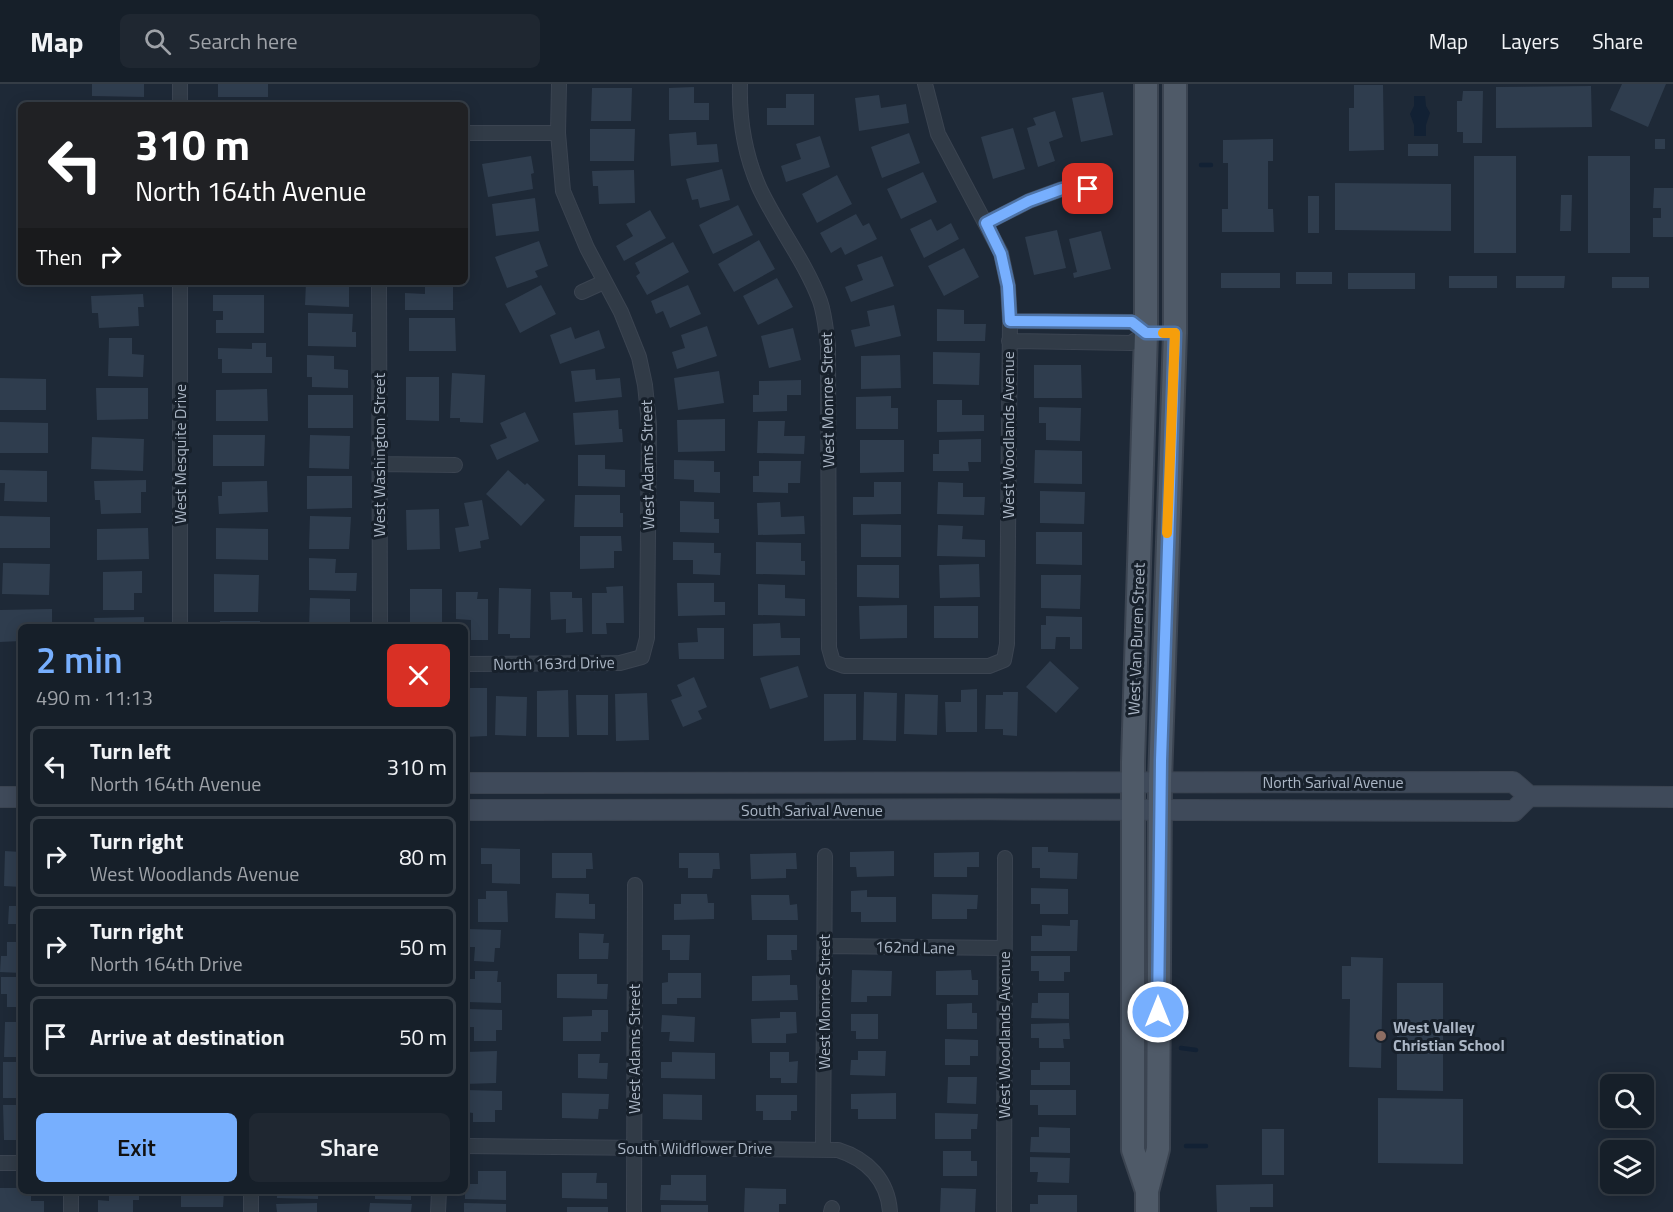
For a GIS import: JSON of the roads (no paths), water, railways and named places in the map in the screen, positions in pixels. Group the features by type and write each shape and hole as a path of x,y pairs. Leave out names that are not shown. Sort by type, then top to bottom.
{"main road":[{"name":"West Van Buren Street","path":"1146,84 1146,333 1135,637 1133,782 1132,1150 1147,1202"},
{"name":"West Van Buren Street","path":"1147,1202 1158,1149 1160,782 1175,333 1175,84"},
{"path":"1146,333 1175,333"},
{"name":"North Sarival Avenue","path":"1133,782 1513,782 1529,796 1673,797"},
{"name":"South Sarival Avenue","path":"468,783 1133,782"},
{"name":"North Sarival Avenue","path":"1160,808 1514,811 1529,796"},
{"path":"0,797 18,797"},
{"name":"South Sarival Avenue","path":"468,810 1160,808"}],"street":[{"path":"180,84 180,102"},
{"name":"West Adams Street","path":"559,84 558,133 563,191 586,248 621,312 639,357 645,385 649,424 647,638 642,657"},
{"name":"West Monroe Street","path":"740,84 744,138 750,164 760,189 820,302 825,328 828,358 829,648 833,662 844,666 989,666 1004,660"},
{"name":"West Woodlands Avenue","path":"925,84 938,134 1001,254 1008,286 1010,321 1007,644 1004,660"},
{"path":"468,133 558,133"},
{"path":"986,223 1029,201 1062,189 1088,189"},
{"path":"582,292 604,282"},
{"name":"West Mesquite Drive","path":"180,285 180,624"},
{"name":"West Washington Street","path":"379,285 380,624"},
{"path":"1009,341 1124,344 1131,343 1146,333 1132,322 1010,321"},
{"path":"379,464 455,465"},
{"name":"North 163rd Drive","path":"468,664 620,663 642,657"},
{"name":"West Monroe Street","path":"823,1149 825,856"},
{"name":"West Woodlands Avenue","path":"1004,1212 1005,858"},
{"name":"West Adams Street","path":"634,1212 635,885"},
{"name":"162nd Lane","path":"825,946 1004,948"},
{"name":"South Wildflower Drive","path":"468,1146 823,1149 851,1154 869,1165 882,1182 890,1202 890,1212"},
{"path":"0,1163 18,1163"},
{"path":"71,1194 71,1212"},
{"path":"251,1194 251,1212"},
{"path":"438,1194 438,1212"}],"water":[{"path":"1414,96 1425,96 1426,106 1430,113 1426,125 1426,136 1414,136 1414,125 1410,114 1414,106"}],"waterway":[{"path":"1201,165 1211,165"},
{"path":"1181,1048 1196,1050"},
{"path":"1186,1146 1206,1146"}],"place":[{"name":"West Valley Christian School","path":"1381,1036"}]}
